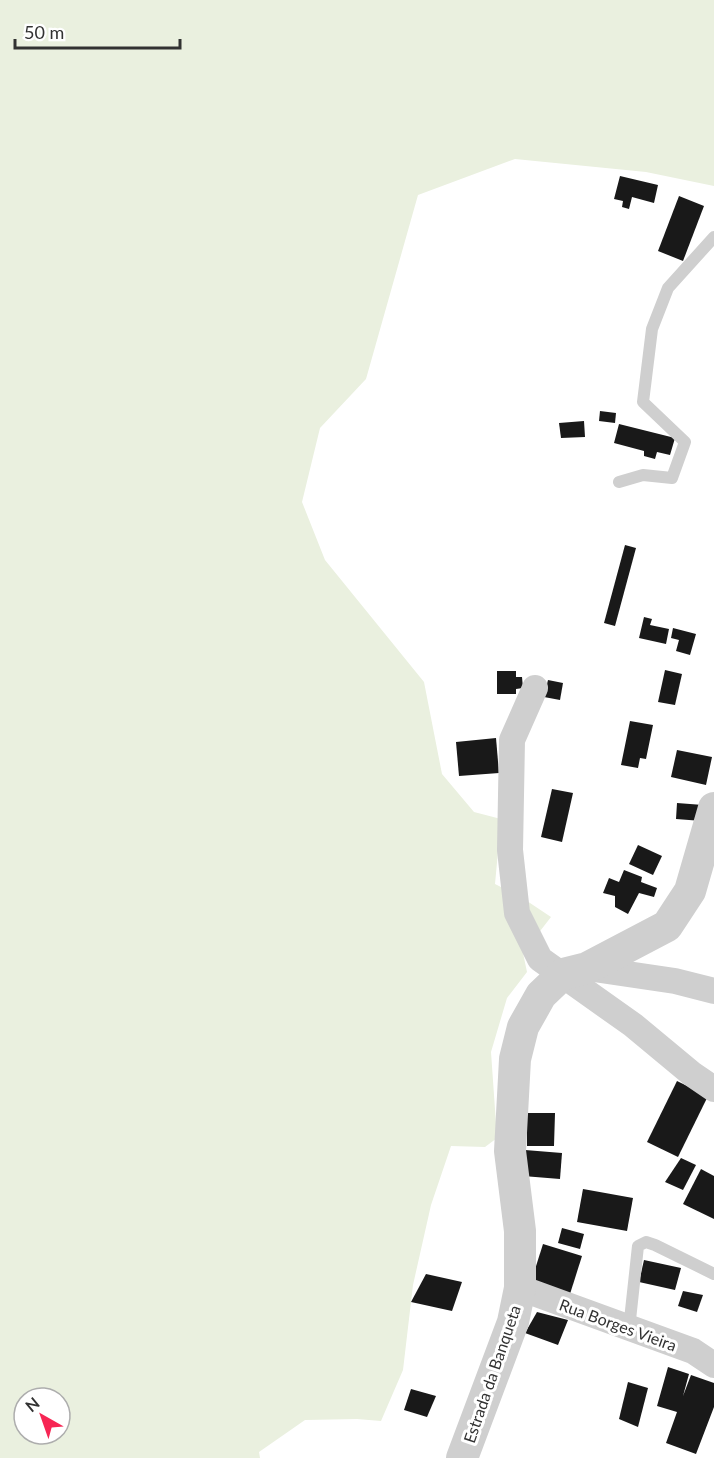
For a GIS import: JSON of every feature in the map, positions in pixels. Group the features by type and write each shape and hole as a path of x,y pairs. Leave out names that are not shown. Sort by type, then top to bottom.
{"street":[{"path":"535,688 512,740 511,860 517,914 540,959 575,971 675,981 714,992"},
{"name":"Estrada da Banqueta","path":"462,1458 513,1322 520,1288 520,1231 510,1151 515,1059 523,1027 542,995 575,971 667,926 690,891 714,808"},
{"path":"575,971 633,1025 692,1074 714,1089"},
{"name":"Rua Borges Vieira","path":"520,1288 693,1351 714,1365"}],"lane":[{"path":"619,482 643,475 672,478 685,442 643,402 652,329 668,288 714,237"},
{"path":"629,1329 638,1246 646,1242 655,1245 714,1274"}],"green space":[{"path":"0,0 714,0 714,186 646,172 515,159 418,195 366,379 320,428 302,502 325,560 424,682 442,774 474,812 501,819 495,884 521,897 551,917 523,953 527,972 507,998 491,1052 497,1138 485,1147 451,1146 431,1205 413,1285 403,1370 381,1421 305,1420 259,1452 260,1458 0,1458"}],"building":[{"path":"620,176 658,185 654,203 632,197 629,209 622,207 623,201 614,199"},
{"path":"679,196 704,206 683,261 658,251"},
{"path":"600,411 616,413 615,423 599,421"},
{"path":"584,421 585,437 561,438 559,423"},
{"path":"619,424 675,438 670,455 657,452 655,459 644,456 644,451 614,443"},
{"path":"625,545 636,548 615,626 604,623"},
{"path":"644,617 652,619 650,625 669,629 666,644 639,638"},
{"path":"673,628 696,634 690,655 676,651 679,640 671,638"},
{"path":"665,670 682,674 675,705 658,702"},
{"path":"497,671 516,671 516,677 522,677 523,688 516,689 516,694 497,694"},
{"path":"548,680 563,683 560,700 544,697"},
{"path":"630,721 653,725 646,759 640,758 638,768 621,765"},
{"path":"496,738 499,773 459,776 456,742"},
{"path":"677,750 712,757 706,785 671,777"},
{"path":"552,789 573,793 562,842 541,837"},
{"path":"677,803 703,805 702,821 676,819"},
{"path":"638,845 662,856 653,875 629,864"},
{"path":"624,870 642,877 641,882 657,888 654,897 639,893 628,914 615,907 615,896 603,893 609,878 619,882"},
{"path":"677,1081 708,1096 678,1157 647,1142"},
{"path":"527,1113 555,1113 554,1146 527,1146"},
{"path":"525,1150 562,1153 560,1179 523,1176"},
{"path":"681,1158 696,1165 683,1190 665,1182"},
{"path":"701,1169 714,1176 714,1219 683,1204"},
{"path":"583,1189 633,1198 627,1231 577,1222"},
{"path":"562,1228 584,1234 580,1249 558,1243"},
{"path":"543,1244 582,1256 570,1294 531,1282"},
{"path":"644,1260 681,1268 675,1290 639,1282"},
{"path":"426,1274 462,1282 452,1311 411,1302"},
{"path":"683,1291 703,1295 697,1312 678,1306"},
{"path":"537,1312 568,1320 558,1345 525,1333"},
{"path":"668,1367 689,1374 683,1396 691,1375 714,1383 714,1407 696,1454 666,1443 677,1412 657,1406"},
{"path":"628,1382 648,1388 638,1427 619,1419"},
{"path":"411,1389 436,1396 427,1417 404,1410"}]}
